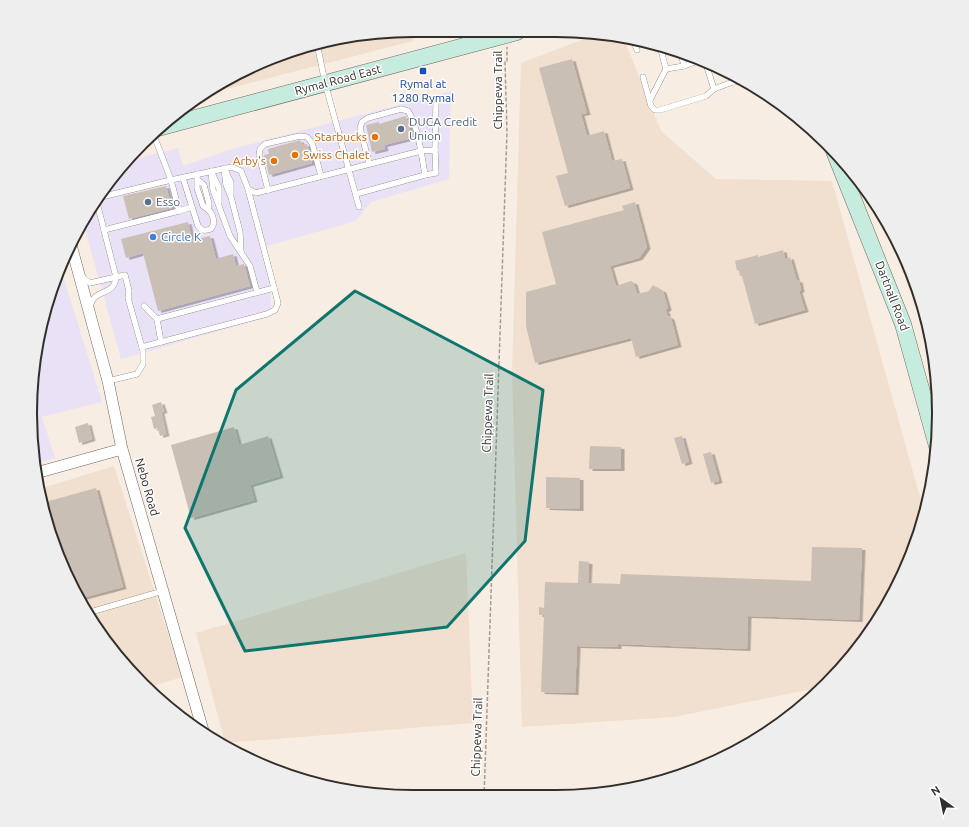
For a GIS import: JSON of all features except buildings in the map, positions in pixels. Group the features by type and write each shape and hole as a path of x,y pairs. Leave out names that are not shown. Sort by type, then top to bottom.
{"main road":[{"name":"Rymal Road East","path":"172,124 497,37"},
{"name":"Dartnall Road","path":"840,166 903,324 931,426"}],"street":[{"name":"Nebo Road","path":"73,253 108,381 122,449 201,725"},
{"path":"41,471 122,449"}],"lane":[{"path":"635,45 636,50"},
{"path":"318,49 325,83 359,207"},
{"path":"650,100 666,69 662,53"},
{"path":"683,59 684,66"},
{"path":"666,69 692,63"},
{"path":"708,70 714,89"},
{"path":"643,77 651,106 655,110 660,110 706,96 714,89 734,82"},
{"path":"356,194 436,173 436,104"},
{"path":"369,163 360,128 362,122 368,118 401,109 408,111 412,117 421,151 425,175"},
{"path":"268,190 259,155 260,149 265,144 300,136 307,137 312,143 321,176"},
{"path":"155,139 171,180 179,211"},
{"path":"248,189 256,193 369,163 421,151 435,150"},
{"path":"106,196 137,190 171,180 197,177 211,171 224,168 232,167 241,171 248,189 278,304 275,310 267,314 142,347"},
{"path":"224,168 226,185 231,197 240,232 241,253"},
{"path":"211,171 213,190 230,236 250,266 257,292"},
{"path":"183,178 198,226 200,230 205,231 211,229 214,223 213,216 208,208 203,206 197,188 197,177"},
{"path":"89,312 92,300 100,293 112,289 115,284 116,276 98,207"},
{"path":"104,230 144,218 192,207"},
{"path":"79,275 90,283 125,275 129,291 128,298 143,351 143,364 137,374 108,381"},
{"path":"157,319 274,288"},
{"path":"144,306 157,319 162,342"},
{"path":"93,611 163,591"}],"path":[{"name":"Chippewa Trail","path":"484,790 506,140 505,62 507,62 511,37"}],"highlighted area":[{"path":"355,291 543,390 525,541 447,627 245,651 185,528 236,390"}],"shaded area":[{"path":"413,37 413,41 218,91 269,66 316,50 364,40"},
{"path":"586,38 626,43 661,131 716,179 832,181 921,502 912,535 903,558 882,602 869,623 839,662 813,689 674,717 522,727 512,373 521,63"},
{"path":"451,91 449,179 371,202 356,221 267,246 272,316 121,359 85,229 87,225 100,204 136,158 178,148 183,166 229,150"},
{"path":"899,260 912,292 916,307"},
{"path":"63,276 102,402 42,417 55,458 40,463 37,414 38,389 44,340 57,292"},
{"path":"114,466 182,677 153,686 130,662 100,623 87,602 66,558 57,535 44,487"},
{"path":"466,553 473,723 230,743 224,739 196,633"}],"place":[{"name":"Rymal at 1280 Rymal","path":"423,71"},
{"name":"DUCA Credit Union","path":"401,129"},
{"name":"Starbucks","path":"375,137"},
{"name":"Swiss Chalet","path":"295,155"},
{"name":"Arby's","path":"274,161"},
{"name":"Esso","path":"148,202"},
{"name":"Circle K","path":"153,237"}]}
